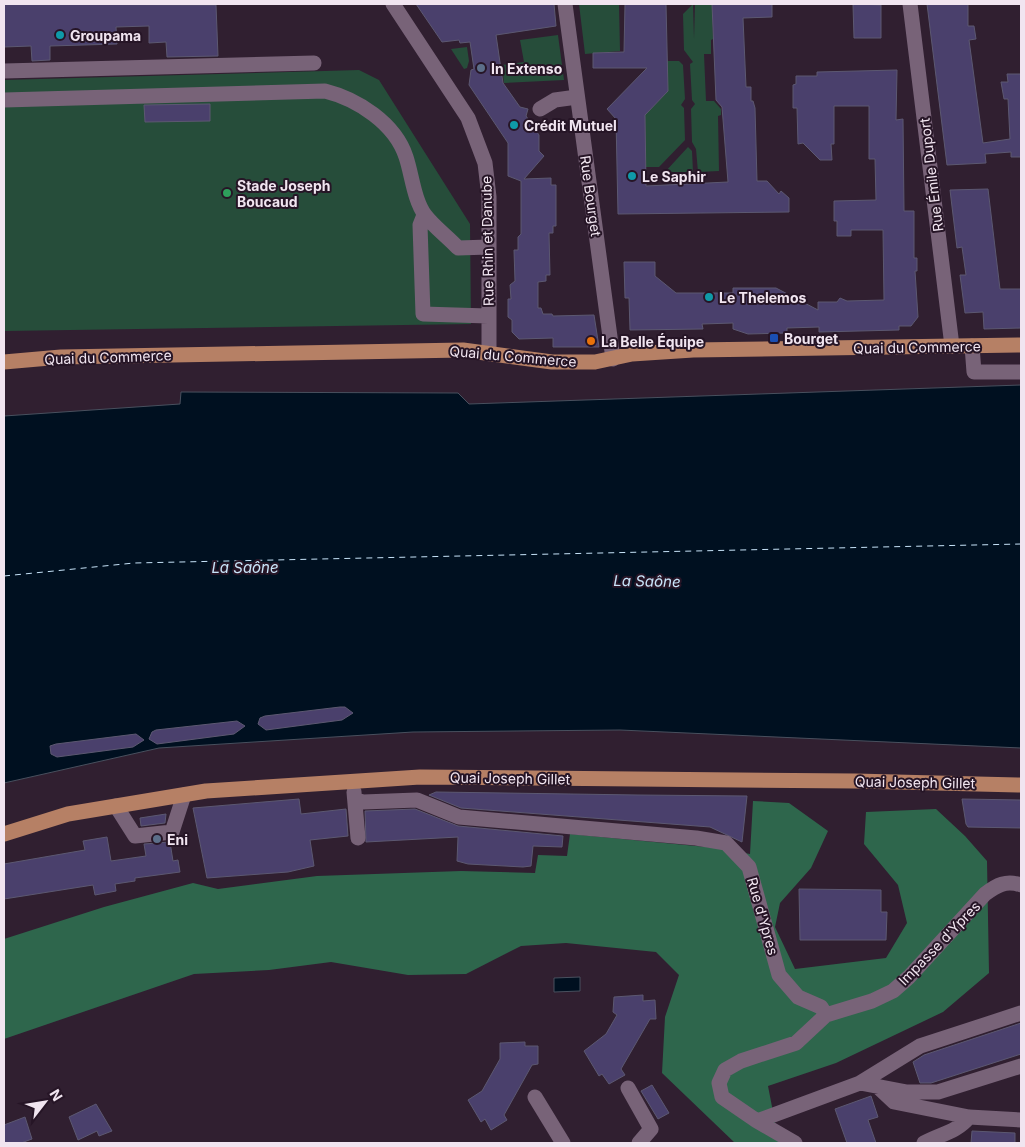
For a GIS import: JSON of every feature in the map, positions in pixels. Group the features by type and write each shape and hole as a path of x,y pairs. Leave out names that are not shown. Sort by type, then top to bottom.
{"main road":[{"name":"Quai du Commerce","path":"4,362 61,357 437,350 463,350 552,362 595,362 632,354 693,350 1021,345"},
{"name":"Quai Joseph Gillet","path":"4,834 68,814 206,791 420,777 855,781 1021,785"}],"street":[{"name":"Rue Rhin et Danube","path":"393,4 468,118 478,140 485,163 489,197 489,354"},
{"name":"Rue Bourget","path":"565,4 613,359"},
{"name":"Rue Émile Duport","path":"910,4 952,346"},
{"path":"4,71 314,63"},
{"path":"4,100 325,91 343,96 368,110 388,127 405,154 424,215 458,248 489,247"},
{"path":"540,109 555,100 577,97"},
{"path":"424,215 420,225 423,314 488,316"},
{"path":"972,346 974,372 1021,372"},
{"path":"353,781 358,838"},
{"path":"116,806 135,836 172,832 184,795"},
{"name":"Rue d'Ypres","path":"356,800 363,802 417,800 459,816 696,838 726,843 749,868 780,975 798,997 821,1006 826,1015"},
{"name":"Impasse d'Ypres","path":"826,1015 872,1001 892,991 909,977 985,894 998,884 1012,881 1021,885"},
{"path":"758,1121 860,1083 920,1046 1021,1012"},
{"path":"795,1143 722,1097 719,1083 725,1070 741,1061 796,1043 826,1015"},
{"path":"860,1083 907,1092 938,1092 1021,1066"},
{"path":"878,1086 894,1102 963,1129"},
{"path":"628,1088 651,1129 639,1143"},
{"path":"535,1097 563,1143"},
{"path":"924,1143 944,1132 1021,1120"}],"green space":[{"path":"579,4 619,4 620,51 585,54"},
{"path":"693,4 694,39 695,4 712,4 713,39 711,40 711,54 704,54 706,101 714,101 721,109 721,115 718,116 719,171 698,172 696,149 692,142 691,109 695,104 692,100 690,64 693,62 684,50 683,14"},
{"path":"558,35 564,80 504,83 502,65 524,62 520,40"},
{"path":"467,47 469,61 467,68 464,69 451,49"},
{"path":"667,61 679,61 683,65 685,99 681,105 684,108 685,140 659,167 646,167 645,115 668,91"},
{"name":"Stade Joseph Boucaud","path":"359,70 379,80 470,224 471,324 4,331 4,80"},
{"path":"688,147 692,151 693,172 665,172"},
{"path":"753,801 789,803 828,831 811,868 780,903 775,927 795,969 886,958 907,923 898,885 864,844 866,812 936,809 965,836 987,861 989,973 943,1012 836,1063 768,1086 779,1143 735,1143 662,1073 665,1017 679,975 656,952 566,943 521,946 466,974 408,975 331,962 269,970 194,974 4,1039 4,939 104,907 193,883 218,889 317,876 461,871 535,873 538,855 567,856 570,834 717,848 750,854"}],"water":[{"name":"La Saône","path":"1021,385 1021,748 620,730 413,732 159,748 4,783 4,416 180,404 181,392 458,393 469,404"},
{"path":"580,977 580,991 554,992 554,978"}],"building":[{"name":"Groupama","path":"4,4 216,5 218,56 167,57 166,42 149,43 149,26 116,27 117,44 50,46 50,60 32,61 31,46 4,47"},
{"path":"416,4 554,4 556,26 496,35 503,83 520,107 528,109 526,116 539,135 539,151 544,156 524,179 551,178 551,185 556,185 556,226 553,226 553,233 549,233 550,275 546,275 546,281 538,282 538,308 541,308 543,314 552,314 553,316 594,315 599,347 553,347 553,338 519,339 512,332 512,320 508,317 508,299 511,299 510,285 515,281 514,250 518,250 518,237 521,234 521,181 508,176 508,143 469,85 471,70 474,69 470,42 460,43 459,40 442,42"},
{"path":"625,4 666,4 668,91 645,115 646,186 728,182 722,107 716,100 712,4 772,4 772,17 743,18 746,87 751,87 751,101 753,101 755,108 757,181 767,181 779,194 781,191 789,198 789,212 618,214 616,119 607,109 647,68 593,68 593,53 624,52"},
{"path":"927,4 968,4 968,26 974,26 976,39 969,40 983,143 1010,139 1008,99 1004,99 1001,82 1008,82 1007,74 1021,74 1021,157 1011,157 1011,152 985,154 986,163 947,165"},
{"path":"853,5 881,5 881,38 854,38"},
{"path":"897,70 896,120 903,119 904,211 914,211 914,258 917,258 917,271 915,271 918,317 911,326 899,326 899,330 819,332 819,327 787,328 787,333 748,334 733,329 733,323 702,324 703,329 630,330 629,298 625,298 624,262 655,262 655,276 676,293 733,293 733,288 776,288 818,310 818,302 837,302 840,298 847,301 884,300 883,230 851,230 851,236 837,236 837,221 834,221 834,201 876,200 875,159 869,159 869,106 834,106 834,144 831,144 832,160 820,160 803,143 798,144 797,108 793,108 793,85 796,84 796,76 817,76 817,72"},
{"path":"210,104 210,121 145,122 144,105"},
{"path":"988,189 1000,289 1021,289 1021,328 984,329 983,312 965,313 960,275 966,275 962,247 957,248 950,190"},
{"path":"345,707 353,713 342,720 266,730 258,724 260,718 265,716"},
{"path":"237,721 245,726 234,734 157,744 149,739 152,732 156,730"},
{"path":"136,734 144,740 133,747 57,757 51,754 50,746 56,744"},
{"path":"436,792 747,796 742,842 710,827 461,808 429,795"},
{"path":"299,799 301,814 346,809 348,836 310,840 314,866 288,872 207,878 193,808"},
{"path":"962,799 1021,800 1021,828 968,827"},
{"path":"415,809 458,826 563,836 562,847 533,846 531,866 523,867 468,864 457,861 458,837 366,842 365,811"},
{"path":"166,814 165,823 141,826 140,818"},
{"path":"107,837 111,861 146,856 144,844 170,842 173,861 178,860 180,872 135,878 135,881 115,884 116,891 95,895 93,885 4,899 4,864 85,850 83,841"},
{"path":"799,889 881,890 881,912 887,912 886,940 800,940"},
{"path":"643,995 643,1001 655,1000 656,1019 650,1019 621,1069 625,1075 609,1084 602,1074 599,1076 584,1051 606,1034 617,1015 613,1012 614,997"},
{"path":"1021,1023 1021,1054 931,1083 920,1083 913,1062 924,1055"},
{"path":"525,1042 525,1046 538,1046 538,1064 532,1065 504,1115 507,1120 491,1130 485,1119 481,1122 468,1100 482,1091 500,1059 500,1043"},
{"path":"652,1085 669,1113 658,1119 641,1091"},
{"path":"871,1096 878,1117 868,1120 876,1143 847,1143 835,1109"},
{"path":"96,1104 112,1131 99,1136 97,1131 78,1140 69,1117"},
{"path":"25,1117 32,1139 21,1143 4,1143 4,1125"},
{"path":"972,1131 1015,1133 1015,1143 971,1143"}],"ferry route":[{"path":"4,576 134,563 1021,544"}],"place":[{"name":"Groupama","path":"60,35"},
{"name":"In Extenso","path":"481,68"},
{"name":"Crédit Mutuel","path":"514,125"},
{"name":"Le Saphir","path":"632,176"},
{"name":"Stade Joseph Boucaud","path":"227,193"},
{"name":"Le Thelemos","path":"709,297"},
{"name":"Bourget","path":"774,338"},
{"name":"La Belle Équipe","path":"591,341"},
{"name":"Eni","path":"157,839"}]}
